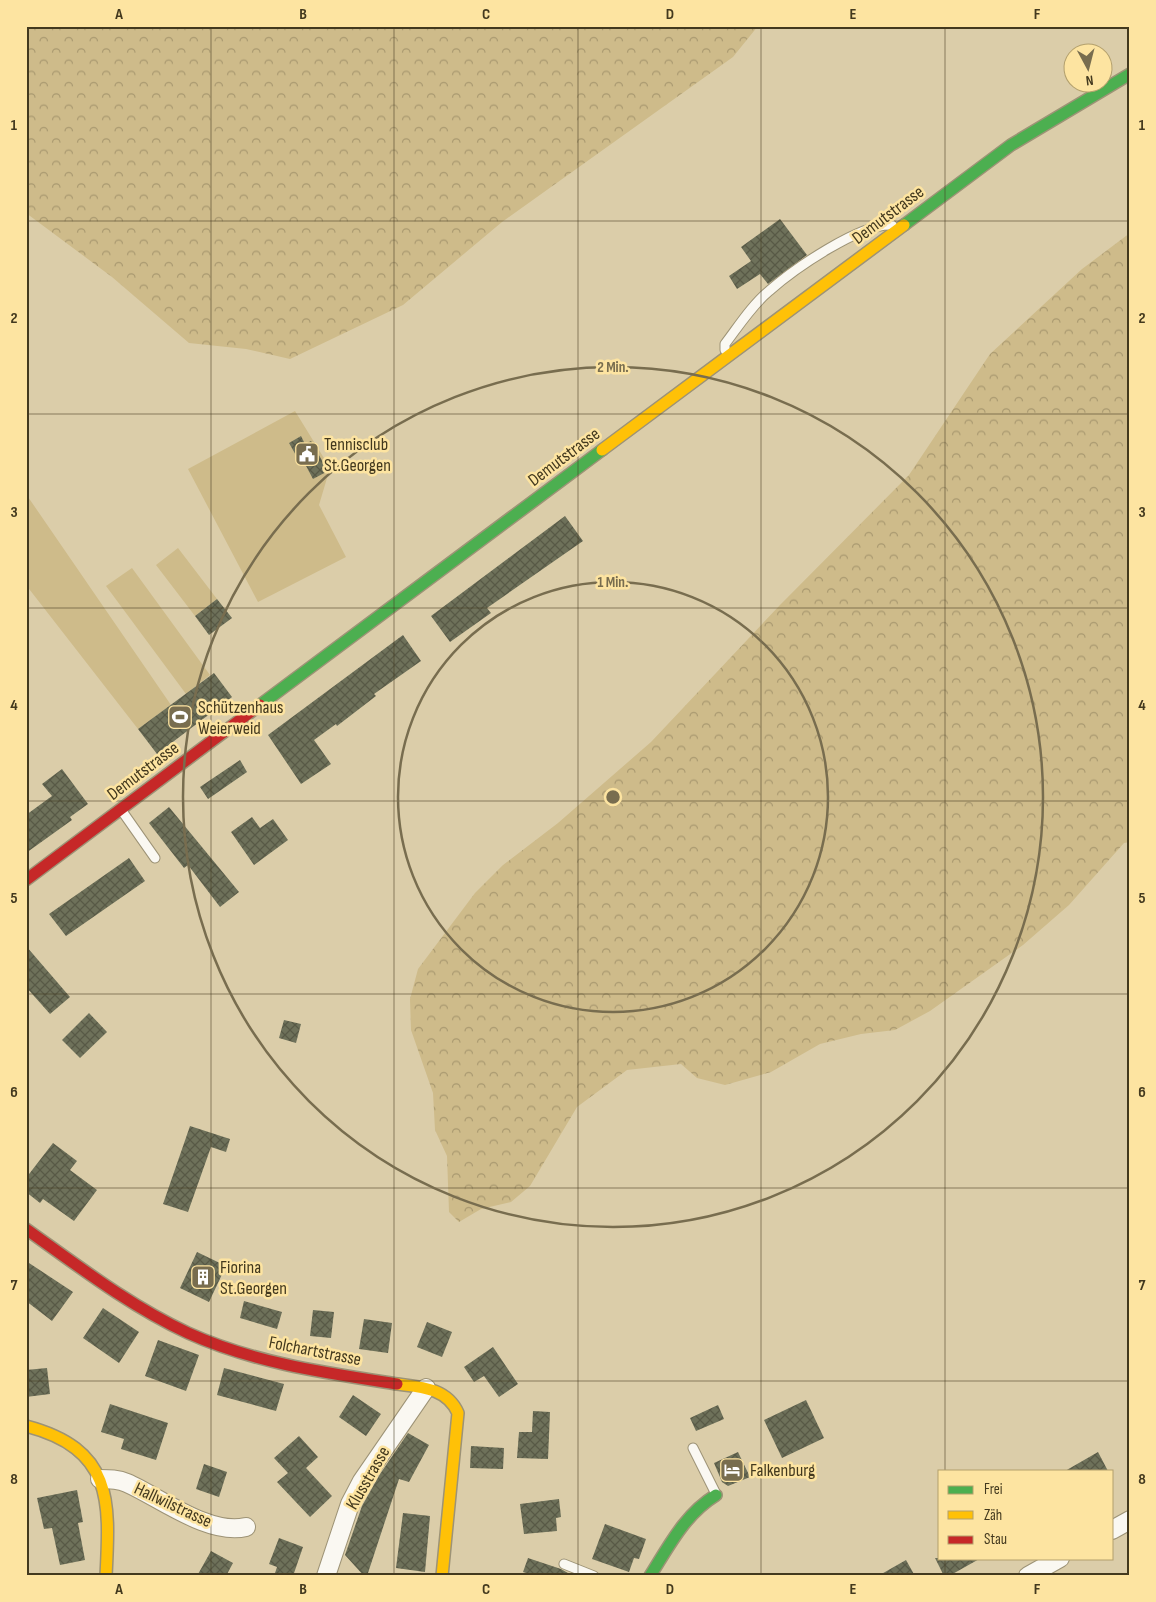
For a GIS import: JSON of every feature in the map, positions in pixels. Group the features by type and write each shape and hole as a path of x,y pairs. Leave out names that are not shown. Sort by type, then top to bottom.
{"street":[{"name":"Demutstrasse","path":"26,880 1011,145 1130,74"},
{"name":"Folchartstrasse","path":"26,1229 137,1307 209,1342 246,1355 285,1364 426,1388 444,1394 450,1399 458,1413 442,1576"},
{"name":"Klusstrasse","path":"326,1576 350,1504 358,1489 426,1388"},
{"path":"26,1426 56,1435 69,1443 82,1453 100,1479 108,1510 106,1576"},
{"name":"Hallwilstrasse","path":"100,1479 126,1482 179,1511 228,1529 246,1527"},
{"path":"650,1576 689,1518 706,1500 716,1495"},
{"path":"1114,1529 1130,1520"},
{"path":"1028,1576 1056,1560"}],"lane":[{"path":"728,356 725,351 725,344 768,291 820,254 850,237 884,224 893,225 898,230"},
{"path":"120,810 155,858"},
{"path":"693,1448 716,1495"},
{"path":"564,1564 594,1576"}],"green space":[{"path":"26,26 758,26 733,57 502,222 403,305 290,359 246,349 189,343 112,277 26,213"},
{"path":"1130,233 1130,842 1124,843 1069,905 1023,945 930,1011 895,1030 861,1034 820,1044 771,1072 725,1085 697,1078 681,1064 627,1070 577,1107 530,1186 511,1202 481,1209 459,1222 449,1212 447,1156 435,1130 433,1093 411,1030 410,999 418,969 475,893 503,865 558,823 651,742 780,605 909,475 990,354 1082,269"},
{"path":"295,411 330,468 319,505 346,557 258,602 188,469"},
{"path":"26,494 171,705 138,729 26,585"},
{"path":"178,548 217,599 195,616 156,565"},
{"path":"132,568 210,675 186,694 106,586"}],"building":[{"path":"780,219 807,255 768,284 760,274 737,289 729,276 751,261 741,247"},
{"name":"Tennisclub St.Georgen","path":"301,436 305,444 311,441 328,471 313,479 305,464 302,466 289,443"},
{"path":"565,516 583,541 487,608 491,613 450,642 431,616"},
{"path":"217,599 232,618 209,635 195,616"},
{"path":"403,635 421,661 374,694 376,696 337,726 336,724 314,740 331,764 301,784 268,735"},
{"name":"Schützenhaus Weierweid","path":"214,673 232,697 157,754 138,729"},
{"path":"240,760 247,772 208,799 200,787"},
{"path":"62,769 88,804 70,817 72,820 26,853 26,815 52,796 42,784"},
{"path":"169,807 239,892 220,907 188,865 184,868 149,823"},
{"path":"252,817 260,828 273,819 288,840 254,865 231,832"},
{"path":"129,858 145,881 66,936 49,914"},
{"path":"26,946 70,997 50,1014 26,987"},
{"path":"89,1013 107,1032 80,1058 62,1040"},
{"path":"284,1020 301,1024 296,1043 279,1038"},
{"path":"190,1126 230,1139 226,1152 211,1147 188,1212 163,1204"},
{"path":"53,1143 77,1161 70,1170 97,1190 74,1221 43,1199 40,1203 26,1192 26,1178"},
{"name":"Fiorina St.Georgen","path":"197,1252 226,1266 209,1302 180,1288"},
{"path":"26,1261 73,1292 52,1321 26,1301"},
{"path":"244,1301 282,1312 277,1329 240,1318"},
{"path":"103,1308 139,1332 119,1363 83,1338"},
{"path":"313,1310 334,1312 331,1338 310,1336"},
{"path":"364,1319 392,1323 388,1353 359,1349"},
{"path":"427,1322 452,1332 442,1357 417,1347"},
{"path":"158,1340 199,1355 186,1391 145,1376"},
{"path":"493,1347 518,1384 499,1397 484,1376 474,1382 464,1367"},
{"path":"47,1368 50,1394 26,1397 26,1370"},
{"path":"224,1368 284,1384 276,1411 217,1395"},
{"path":"353,1395 381,1414 366,1436 339,1417"},
{"name":"Falkenburg","path":"806,1400 824,1438 782,1458 764,1420"},
{"path":"110,1404 168,1423 156,1460 121,1449 124,1439 101,1432"},
{"path":"718,1405 724,1419 696,1431 690,1418"},
{"path":"533,1411 550,1412 548,1459 517,1458 519,1432 532,1432"},
{"path":"408,1433 429,1445 409,1482 399,1479 367,1576 364,1576 345,1555 362,1506 380,1474"},
{"path":"299,1436 318,1457 306,1468 332,1496 310,1517 277,1482 288,1473 274,1458"},
{"path":"471,1446 504,1448 503,1469 470,1468"},
{"name":"Falkenburg","path":"738,1452 750,1477 728,1486 722,1482 714,1463"},
{"path":"1098,1452 1107,1470 1067,1470"},
{"path":"204,1464 227,1472 219,1497 196,1489"},
{"path":"77,1490 83,1522 78,1523 85,1560 60,1565 52,1528 44,1529 37,1498"},
{"path":"559,1499 561,1517 556,1518 557,1531 524,1534 520,1504"},
{"path":"403,1513 430,1516 425,1572 396,1568"},
{"path":"605,1524 646,1539 639,1559 634,1558 629,1572 592,1559"},
{"path":"279,1538 303,1547 293,1576 274,1576 277,1567 269,1564"},
{"path":"211,1551 233,1563 226,1576 197,1576"},
{"path":"528,1558 561,1569 573,1576 535,1576 523,1572"},
{"path":"935,1558 938,1558 938,1560 977,1560 949,1576 944,1576"},
{"path":"906,1560 915,1576 878,1576"}],"traffic: fast":[{"path":"904,225 1011,145 1130,74"},
{"path":"260,705 602,450"},
{"path":"650,1576 671,1542 695,1511 716,1495"}],"traffic: slow":[{"path":"602,450 904,225"},
{"path":"397,1384 432,1390 447,1398 458,1413 442,1576"},
{"path":"26,1426 55,1436 76,1448 91,1464 100,1481 105,1501 107,1524 106,1576"}],"traffic: jam":[{"path":"26,880 260,705"},
{"path":"26,1229 125,1298 188,1333 239,1352 291,1366 397,1384"}],"place":[{"name":"Tennisclub St.Georgen","path":"307,454"},
{"name":"Schützenhaus Weierweid","path":"180,717"},
{"name":"Fiorina St.Georgen","path":"203,1277"},
{"name":"Falkenburg","path":"732,1470"}]}
